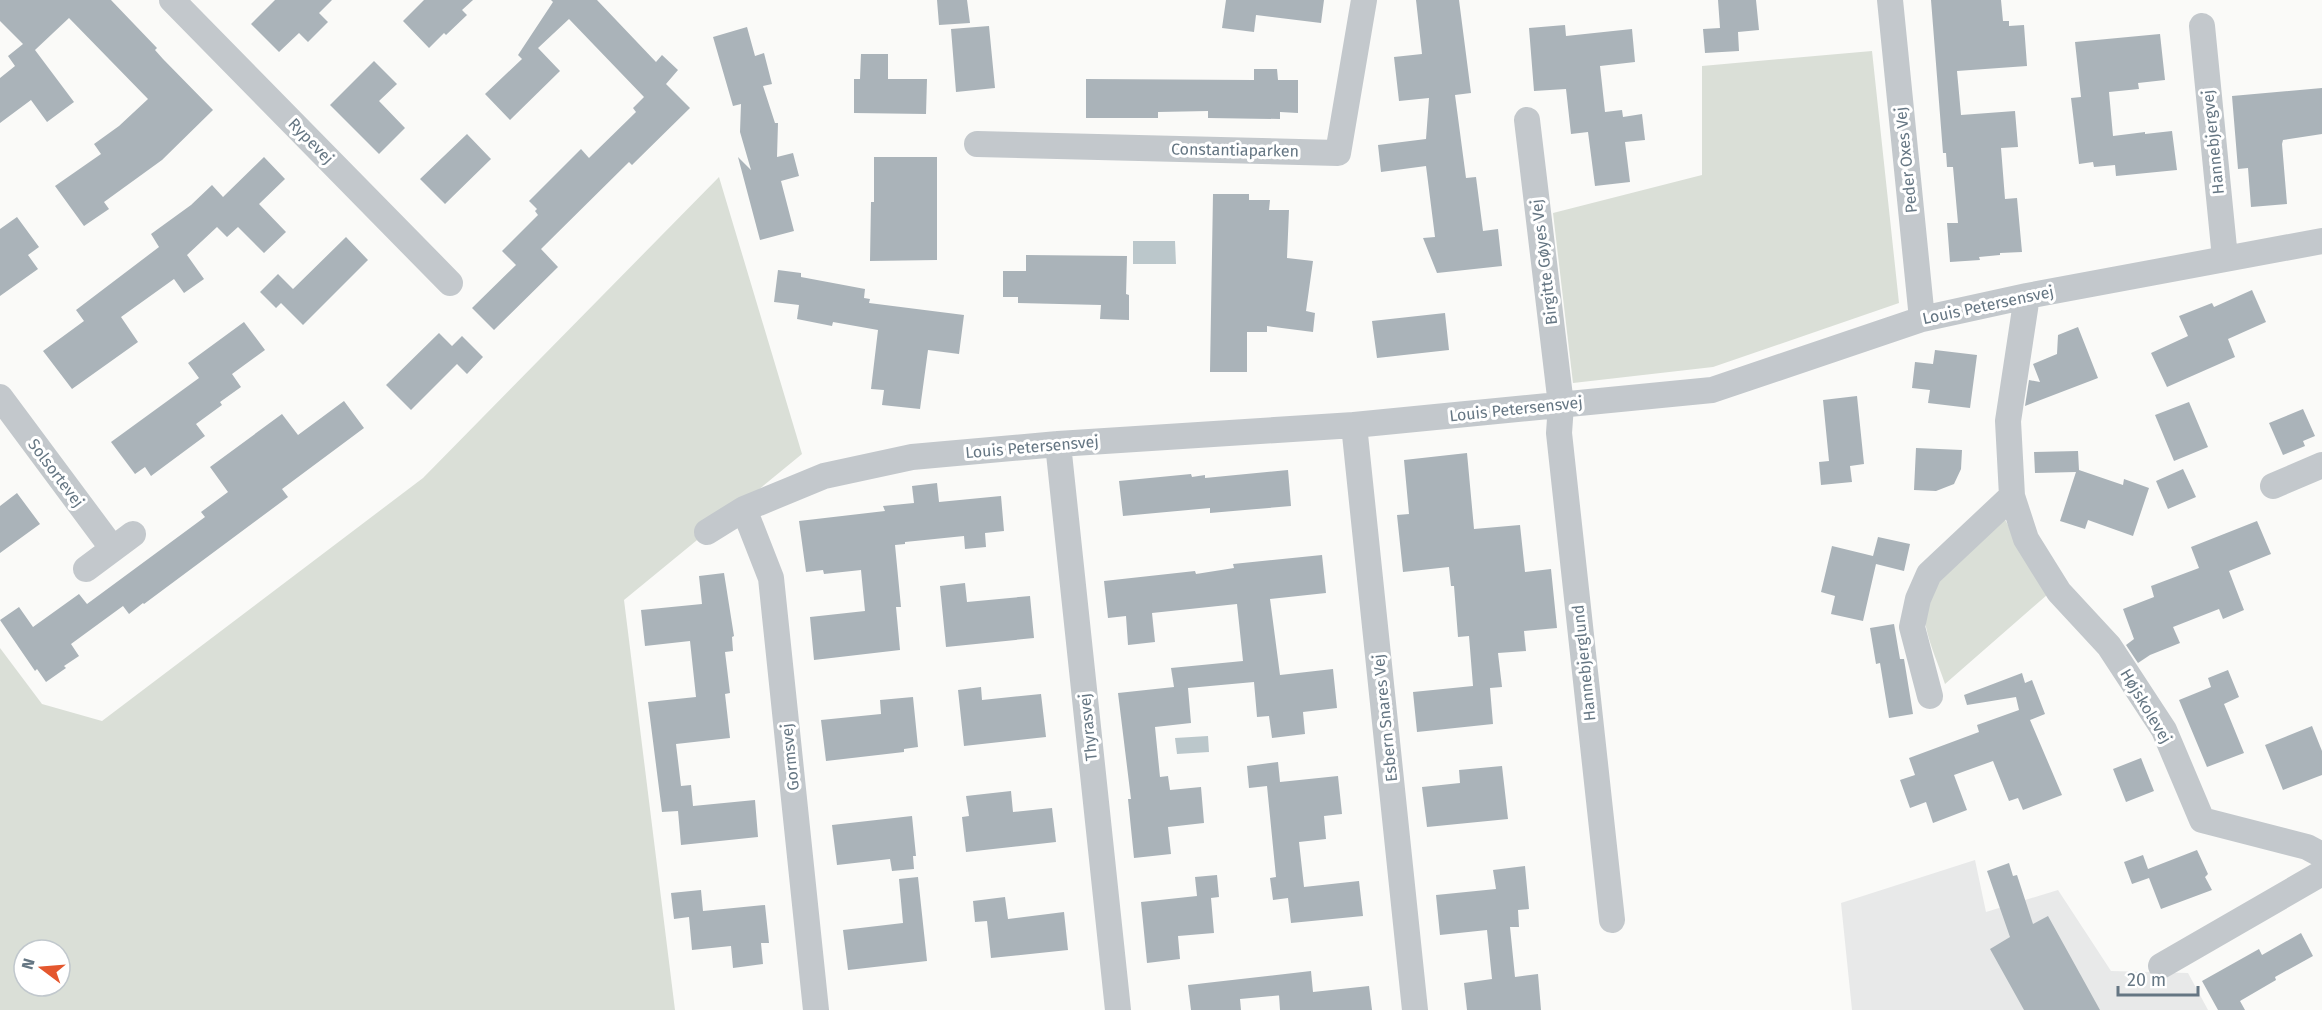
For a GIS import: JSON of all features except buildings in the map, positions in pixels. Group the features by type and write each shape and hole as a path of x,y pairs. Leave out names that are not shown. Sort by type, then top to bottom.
{"street":[{"name":"Rypevej","path":"172,0 450,283"},
{"name":"Constantiaparken","path":"977,144 1338,153 1364,0"},
{"name":"Peder Oxes Vej","path":"1890,0 1922,319"},
{"name":"Hannebjergvej","path":"2202,26 2224,258"},
{"name":"Birgitte Gøyes Vej","path":"1527,120 1561,405"},
{"name":"Louis Petersensvej","path":"708,532 744,509 824,476 912,457 1058,444 1354,425 1712,390 1922,319 2027,296 2322,241"},
{"name":"Højskolevej","path":"2027,296 2008,421 2012,496 2026,539 2059,592 2109,646 2163,730 2202,820 2307,848 2322,855"},
{"name":"Solsortevej","path":"0,397 113,549"},
{"name":"Hannebjerglund","path":"1561,405 1559,433 1612,920"},
{"name":"Esbern Snares Vej","path":"1354,425 1415,1010"},
{"name":"Thyrasvej","path":"1058,444 1118,1010"},
{"path":"2273,486 2322,465"},
{"path":"1930,696 1912,627 1918,599 1929,574 2012,496"},
{"name":"Gormsvej","path":"744,509 771,578 816,1010"},
{"path":"86,569 134,534"},
{"path":"2161,966 2322,873"}],"shaded area":[{"path":"1872,51 1899,303 1713,367 1573,383 1553,213 1702,175 1702,66"},
{"path":"719,177 802,454 624,600 675,1010 0,1010 0,648 42,704 102,721 423,478"},
{"path":"1133,241 1175,241 1176,264 1133,264"},
{"path":"2003,516 2047,595 1945,684 1926,627 1926,611 1931,596 1951,566"},
{"path":"1208,736 1209,752 1177,754 1175,738"},
{"path":"1975,860 1986,912 2058,890 2111,971 2188,973 2208,1010 1852,1010 1841,903"}]}
